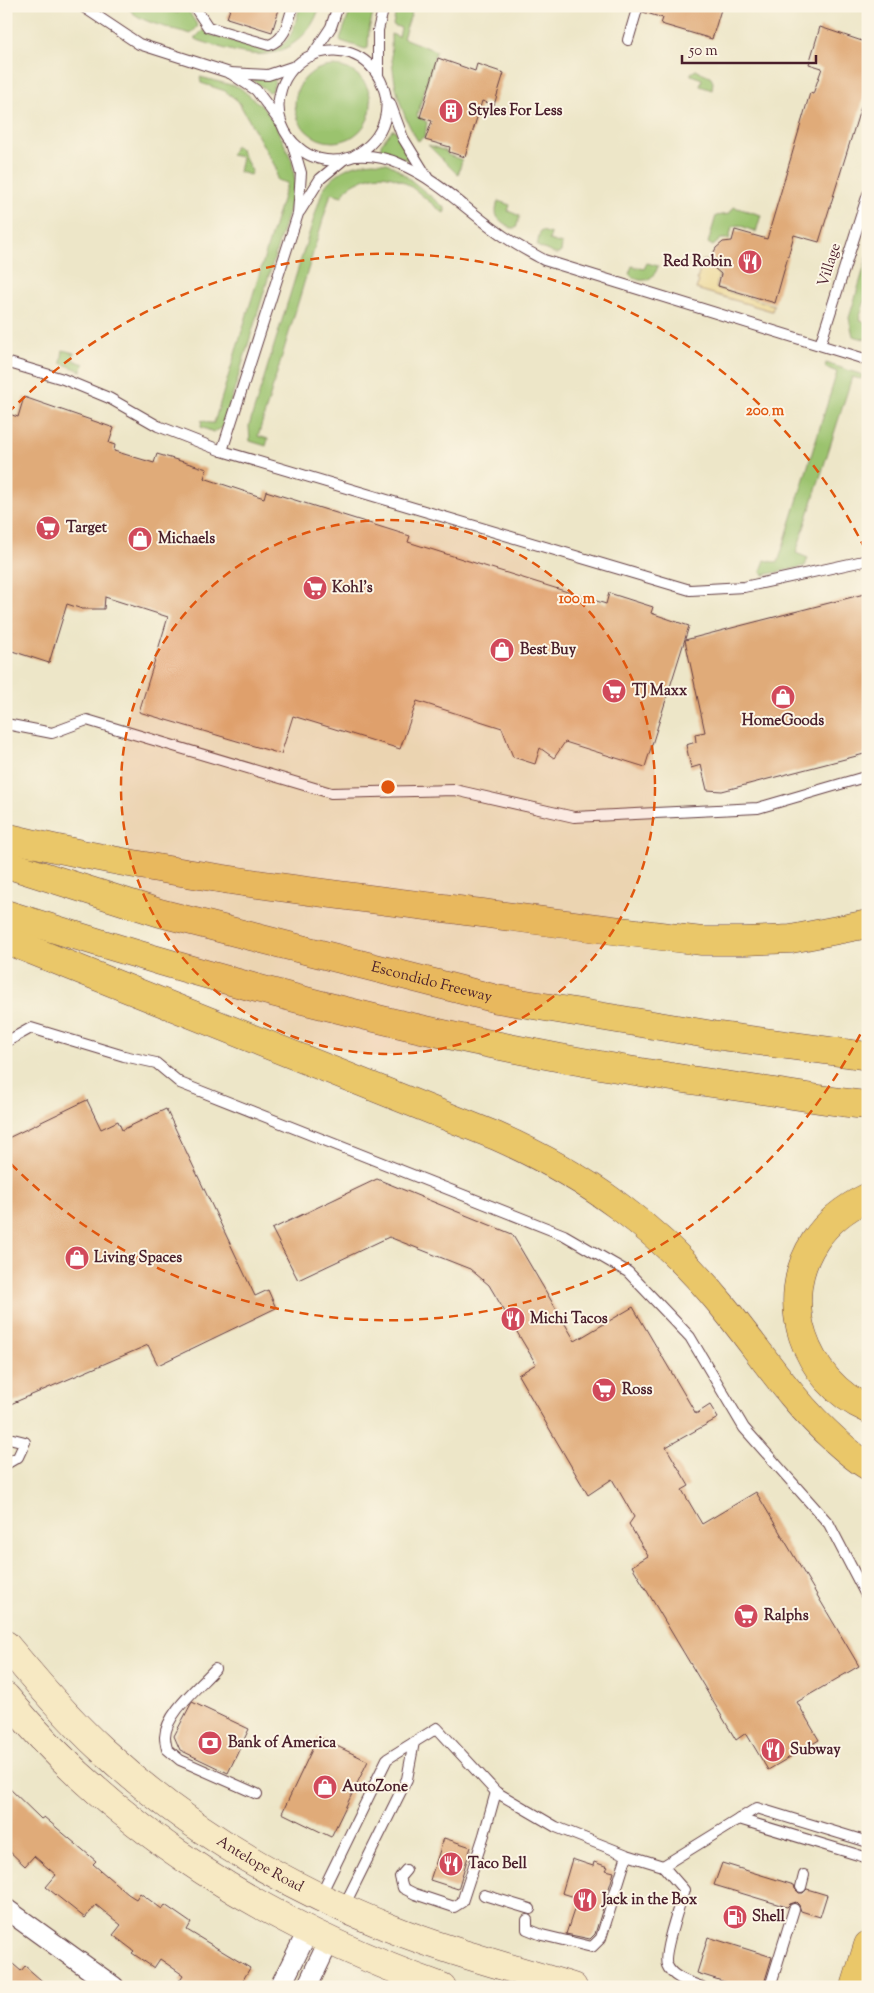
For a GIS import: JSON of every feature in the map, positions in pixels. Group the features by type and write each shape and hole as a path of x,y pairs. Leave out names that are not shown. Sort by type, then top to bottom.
{"main road":[{"path":"6,837 55,849 173,872 270,887 702,941 791,939 868,924"},
{"name":"Escondido Freeway","path":"6,864 160,913 497,998 713,1035 868,1056"},
{"path":"6,914 137,955 230,981 432,1032 656,1076 868,1105"},
{"path":"6,940 496,1136 539,1155 579,1178 619,1206 668,1245 722,1304 802,1407 844,1448 868,1466"},
{"path":"868,1197 840,1214 816,1239 802,1273 798,1290 798,1310 804,1344 821,1373 845,1396 868,1409"},
{"name":"Antelope Road","path":"6,1645 52,1700 103,1751 164,1802 224,1844 293,1884 390,1928 483,1961 574,1987"},
{"path":"6,1697 105,1798 157,1838 216,1879 285,1920 398,1971 442,1987"},
{"path":"157,1838 185,1842 303,1908 325,1912 331,1902"},
{"path":"319,1936 345,1927 446,1966 483,1961"},
{"path":"855,1987 868,1944"}],"street":[{"path":"6,1909 114,1987"},
{"path":"280,1987 319,1936"},
{"path":"307,1987 319,1936"}],"lane":[{"path":"82,6 139,44 230,73 268,75 296,66 312,56 332,51 352,54 369,65 378,75 403,138 427,178"},
{"path":"194,6 208,27 269,45 275,43 288,26 292,6"},
{"path":"312,56 331,27 338,6"},
{"path":"378,75 378,30 384,6"},
{"path":"628,40 638,6"},
{"path":"282,125 279,109 280,93 286,78 296,66"},
{"path":"230,73 256,90 292,141 304,152 319,159 343,160"},
{"path":"298,214 320,179 343,160 354,156 370,146 382,130 387,112 386,93"},
{"path":"222,451 298,214 301,173 292,141"},
{"path":"354,156 372,156 399,163 427,178 508,240 544,260 868,360"},
{"name":"Village","path":"820,345 868,194"},
{"path":"6,362 64,379 109,398 158,426 222,451 690,590 744,587 868,560"},
{"path":"6,724 52,733 87,720 332,794 455,790 574,816 758,808 868,776"},
{"path":"6,1042 30,1028 124,1056 156,1063 180,1083 564,1235 628,1272 690,1337 744,1428 829,1524 868,1599"},
{"path":"6,1440 9,1438 25,1442 18,1457 6,1464"},
{"path":"214,1670 180,1706 171,1719 165,1736 167,1749 180,1760 257,1794"},
{"path":"331,1902 387,1758 437,1728 496,1792 556,1827 627,1855 663,1866 684,1890 667,1949 665,1959 667,1967 676,1975 702,1987"},
{"path":"331,1902 408,1779 414,1742"},
{"path":"406,1870 400,1877 403,1888 454,1907 462,1902 496,1792"},
{"path":"663,1866 757,1808 868,1842"},
{"path":"739,1819 868,1858"},
{"path":"526,1920 527,1929 542,1935 592,1947 601,1938 627,1855"},
{"path":"801,1887 804,1874"},
{"path":"484,1895 530,1909"},
{"path":"770,1987 794,1909"}],"green space":[{"path":"128,6 154,6 178,13 180,6 185,6 198,26 191,34 166,27 146,21 132,12"},
{"path":"300,6 320,6 316,17 307,31 294,43 282,50 258,54 245,53 232,51 194,39 203,30 211,35 268,51 282,45 287,40 294,28"},
{"path":"352,6 375,6 369,29 368,48 365,49 340,39"},
{"path":"397,6 414,6 403,38 436,51 417,116 427,122 425,136 418,141 400,103 394,76 391,34 399,37 401,28 393,25"},
{"path":"333,66 347,69 360,77 368,90 371,104 368,118 360,131 347,139 333,142 319,139 306,131 298,118 295,104 298,90 306,77 319,69"},
{"path":"696,70 710,76 713,82 712,90 700,86 702,79 691,75"},
{"path":"200,77 239,87 264,108 276,126 292,161 295,181 293,196 224,424 222,428 213,432 201,427 202,420 214,423 287,183 277,180 276,168 238,101 225,91 201,83"},
{"path":"276,77 272,91 269,92 253,79"},
{"path":"392,130 395,130 411,157 410,159 407,160 381,149 381,144"},
{"path":"428,145 446,151 448,155 462,160 458,175"},
{"path":"235,146 240,149 252,171 250,175 239,172 242,157 231,155"},
{"path":"373,162 387,163 396,168 445,208 445,211 444,213 441,211 403,182 393,177 382,175 371,176 359,181 349,187 342,196 331,193 258,436 268,439 266,446 250,441 249,426 323,189 339,173 351,167"},
{"path":"498,201 510,205 508,211 520,216 516,228 511,228 496,215"},
{"path":"734,207 761,215 756,232 739,225 732,227 729,239 721,239 713,246 708,243 716,216 729,214"},
{"path":"540,232 551,234 549,240 562,244 561,252 555,254 537,246"},
{"path":"868,255 868,291 859,319 868,324 868,340 853,336 849,318"},
{"path":"647,263 658,266 650,278 638,280 629,274 632,266 644,269"},
{"path":"63,350 74,353 73,360 84,364 81,371 61,363"},
{"path":"826,363 863,375 861,379 852,377 796,553 808,558 805,566 764,575 761,571 765,560 778,563 837,372 825,367"}],"sand":[{"path":"703,260 708,260 710,267 719,274 716,288 774,305 772,311 696,289"}],"building":[{"path":"231,6 280,6 272,32 227,18"},
{"path":"645,6 722,6 712,39 661,24 663,18 643,12"},
{"path":"820,27 868,43 868,84 819,242 794,235 775,303 718,286 721,274 714,268 712,256 716,248 723,242 732,241 735,230 767,239 810,93 813,94 822,68 809,64"},
{"name":"Styles For Less","path":"438,58 475,71 477,64 504,73 494,105 482,101 465,157 449,152 450,147 425,140 432,121 420,117"},
{"path":"24,397 114,428 109,443 115,445 114,451 154,463 157,454 207,469 204,478 264,498 266,491 410,536 408,542 606,604 609,593 653,607 651,613 689,626 645,767 565,742 554,758 540,748 535,764 513,757 502,728 417,701 400,749 293,716 281,754 139,712 168,617 105,597 104,609 82,609 67,604 49,663 6,649 6,413 18,417"},
{"name":"HomeGoods","path":"868,593 868,753 722,791 707,790 701,765 691,768 686,745 696,742 695,734 705,732 685,640"},
{"path":"87,1100 101,1129 118,1121 122,1130 166,1109 255,1296 268,1290 276,1308 158,1365 148,1345 6,1406 6,1139"},
{"path":"377,1179 512,1234 575,1341 633,1307 696,1414 710,1405 718,1418 666,1447 689,1486 682,1490 702,1524 756,1492 859,1666 797,1702 819,1740 768,1770 746,1733 736,1740 632,1566 648,1556 629,1524 634,1517 612,1479 588,1495 518,1375 536,1364 489,1285 470,1269 389,1237 298,1280 272,1229"},
{"name":"Bank of America","path":"192,1702 249,1729 228,1773 180,1750 174,1736"},
{"name":"AutoZone","path":"318,1737 368,1761 331,1837 282,1813"},
{"path":"6,1785 41,1819 44,1817 96,1861 93,1864 128,1894 136,1899 140,1893 162,1909 165,1905 191,1923 187,1930 250,1968 239,1987 189,1987 179,1981 183,1975 160,1959 154,1968 132,1953 134,1951 113,1935 121,1925 96,1905 85,1918 46,1887 56,1875 34,1856 25,1866 6,1848"},
{"name":"Taco Bell","path":"444,1838 471,1847 458,1889 430,1880"},
{"path":"572,1859 593,1866 594,1862 608,1867 606,1870 614,1872 595,1934 590,1939 566,1934 578,1898 562,1893"},
{"path":"722,1863 794,1885 799,1893 803,1893 807,1889 827,1895 820,1917 801,1911 796,1902 787,1907 714,1885"},
{"path":"708,1937 772,1957 763,1987 741,1987 697,1973"},
{"path":"6,1958 21,1971 25,1966 49,1987 6,1987"}],"place":[{"name":"Styles For Less","path":"451,111"},
{"name":"Red Robin","path":"750,262"},
{"name":"Target","path":"48,528"},
{"name":"Michaels","path":"140,539"},
{"name":"Kohl's","path":"315,588"},
{"name":"Best Buy","path":"502,650"},
{"name":"TJ Maxx","path":"614,691"},
{"name":"HomeGoods","path":"783,697"},
{"name":"Living Spaces","path":"77,1258"},
{"name":"Michi Tacos","path":"513,1319"},
{"name":"Ross","path":"604,1390"},
{"name":"Ralphs","path":"746,1616"},
{"name":"Bank of America","path":"210,1743"},
{"name":"Subway","path":"773,1750"},
{"name":"AutoZone","path":"325,1787"},
{"name":"Taco Bell","path":"451,1864"},
{"name":"Jack in the Box","path":"585,1900"},
{"name":"Shell","path":"735,1917"}]}
